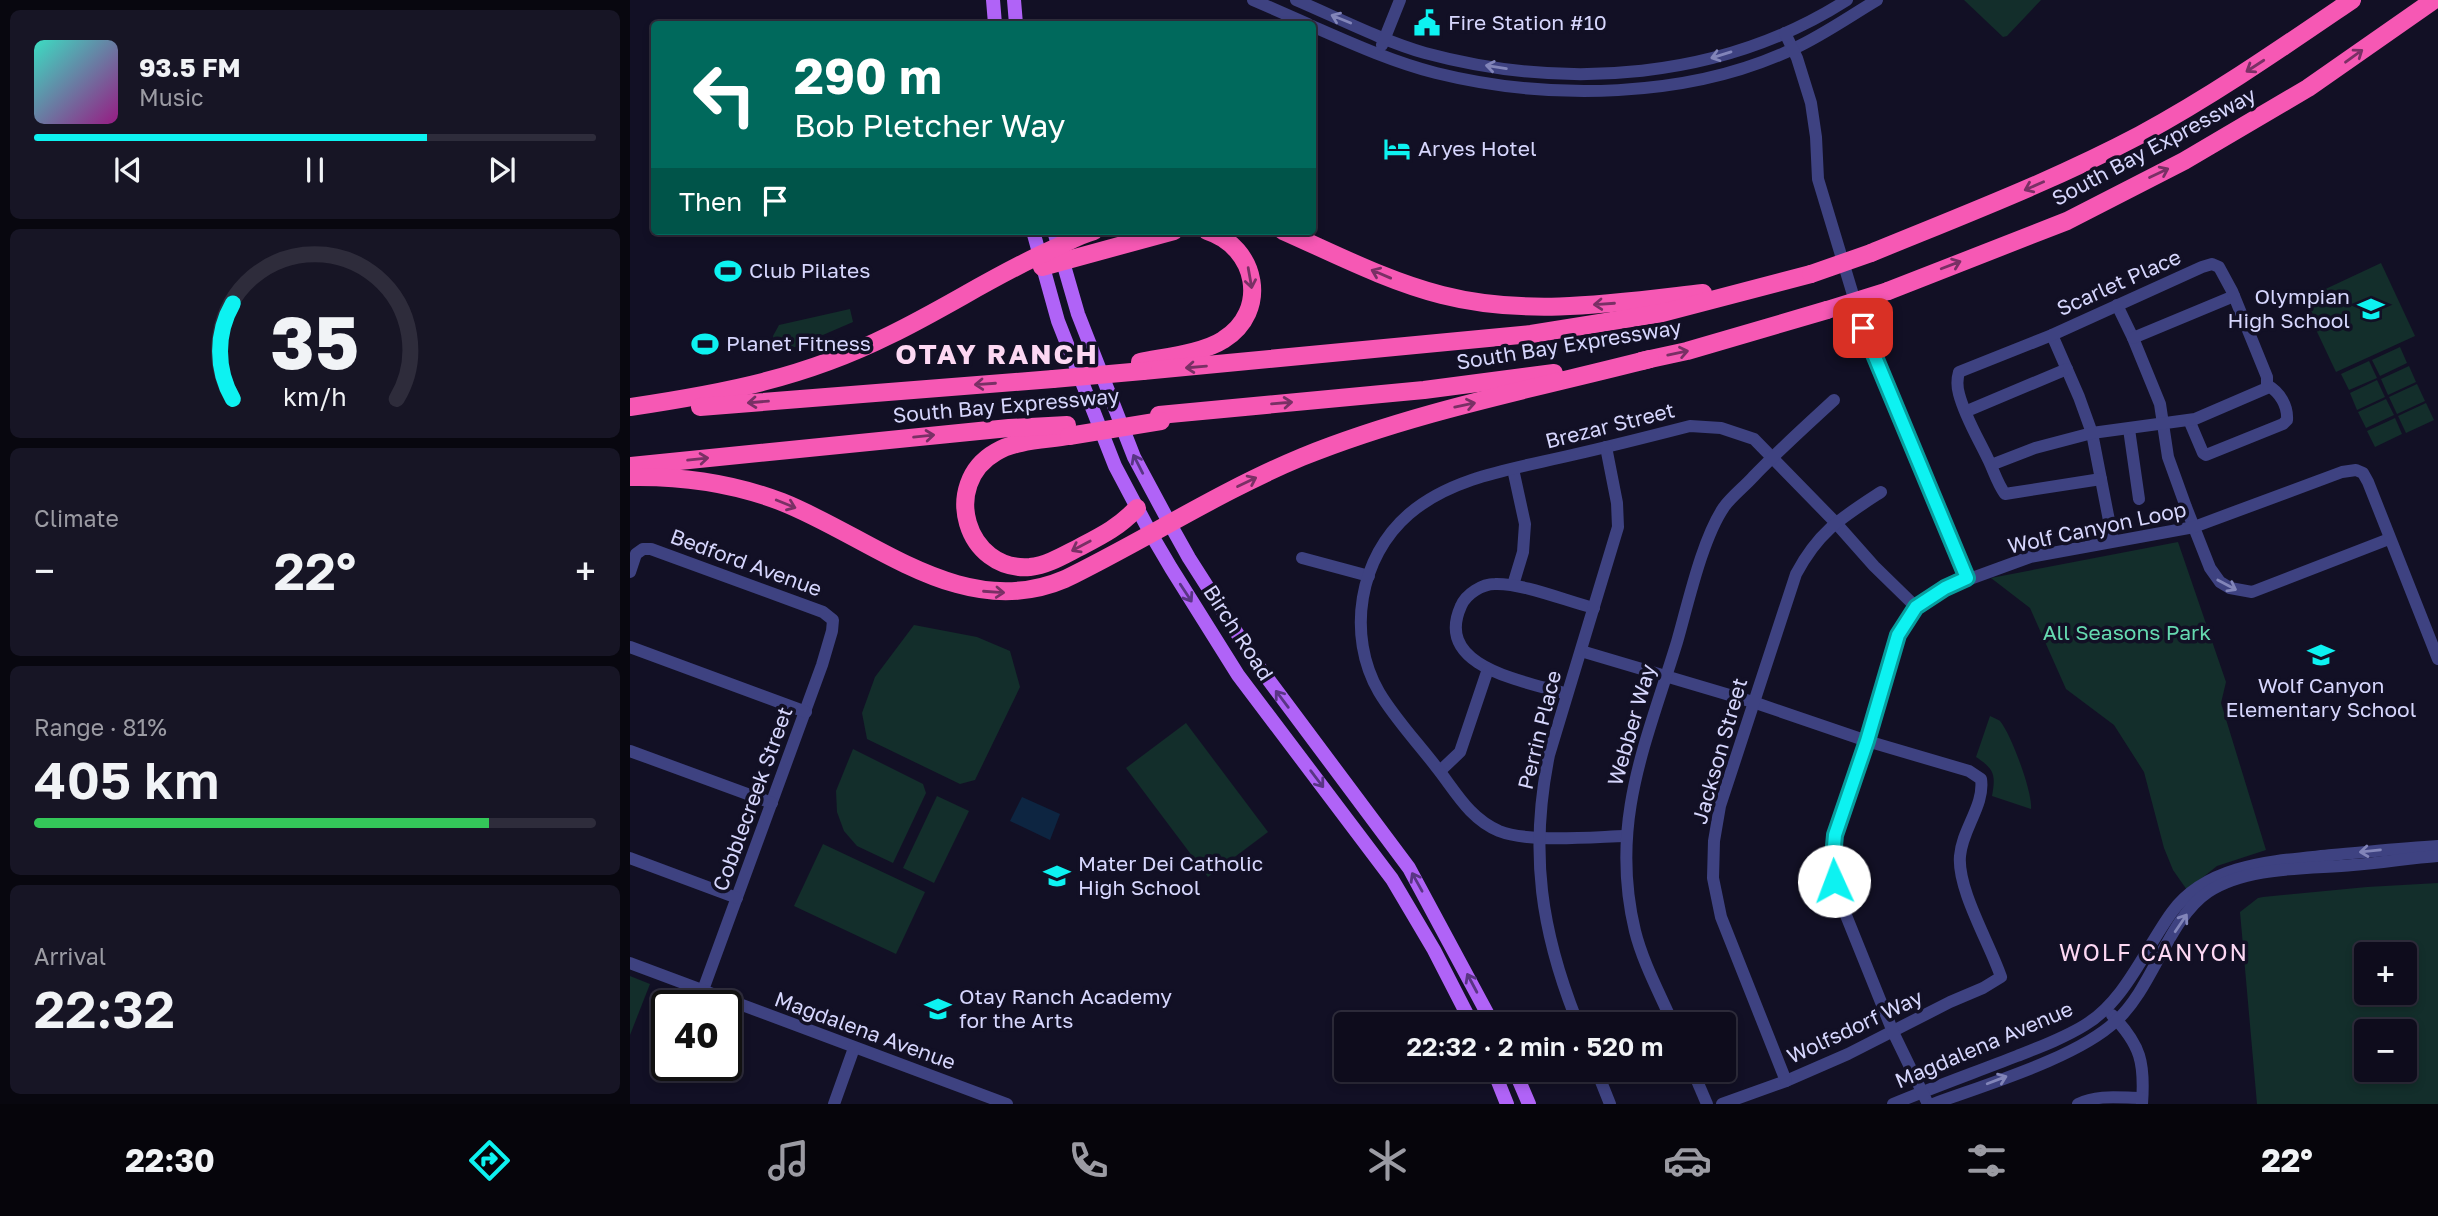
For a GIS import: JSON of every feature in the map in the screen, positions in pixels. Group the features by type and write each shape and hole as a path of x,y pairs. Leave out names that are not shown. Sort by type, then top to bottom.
{"highway":[{"name":"South Bay Expressway","path":"630,413 1056,379 1140,367 1531,334 1662,313 1811,274 1871,253 2017,194 2131,140 2228,83 2352,0"},
{"name":"South Bay Expressway","path":"630,466 996,429 1068,430 1165,416 1424,390 1650,359 1756,332 1888,291 2067,221 2184,161 2298,94 2434,0"},
{"path":"630,407 746,388 835,361 1040,261 1058,246 1081,235"},
{"path":"1058,246 1143,235"},
{"path":"1140,367 1211,346 1231,335 1244,318 1252,292 1248,265 1231,243 1215,235"},
{"path":"1292,235 1405,284 1451,297 1498,305 1536,307 1608,304 1769,285"},
{"path":"630,477 697,480 765,496 962,587 984,592 1017,592 1056,583 1262,475 1352,438 1429,414 1650,359"},
{"path":"1068,430 1008,446 989,456 978,466 968,485 964,507 968,528 980,547 990,556 1010,565 1037,566 1121,525 1137,508"}],"main road":[{"path":"993,0 995,21"},
{"path":"1014,0 1016,21"},
{"name":"Birch Road","path":"1034,235 1058,321 1115,466 1137,508 1171,569 1238,675 1392,880 1434,950 1466,1012"},
{"name":"Birch Road","path":"1058,246 1078,314 1133,457 1170,524 1256,663 1409,868 1487,1012"},
{"path":"1498,1082 1507,1104"},
{"path":"1520,1082 1529,1104"}],"street":[{"path":"1253,0 1301,21"},
{"path":"1296,0 1422,52 1460,61 1533,72 1604,74 1647,71 1693,63 1786,33 1847,0"},
{"path":"1378,55 1400,0"},
{"path":"1316,28 1378,55 1439,74 1520,86 1604,90 1657,89 1730,73 1794,49 1877,0"},
{"path":"1786,33 1794,49 1811,103 1818,179 1863,328 1967,578"},
{"path":"1604,74 1604,90"},
{"name":"Scarlet Place","path":"2101,479 2005,494 1976,437 1959,394 1959,372 2052,335 2212,264 2219,267 2225,275 2267,377 2267,386"},
{"path":"2133,338 2234,296"},
{"path":"2117,305 2160,404 2168,457 2216,579 2230,588 2252,592 2389,539"},
{"path":"2052,335 2092,433 2113,541"},
{"path":"1967,411 2067,369"},
{"path":"1991,465 2035,448 2092,433 2189,421 2267,386 2278,391 2287,411 2287,420 2283,424 2206,455 2189,421"},
{"name":"Webber Way","path":"1668,1012 1635,931 1627,875 1625,835 1634,780 1698,571 1718,518 1727,503 1834,400"},
{"name":"Brezar Street","path":"1625,835 1517,836 1484,823 1460,800 1386,703 1370,675 1360,616 1368,576 1388,538 1416,508 1442,491 1513,469 1690,426 1721,428 1754,439 1916,607"},
{"path":"2129,429 2139,499"},
{"name":"Perrin Place","path":"1574,1012 1548,935 1541,884 1539,837 1545,778 1567,694 1618,527 1617,503 1605,447"},
{"path":"1513,469 1525,524 1523,552 1513,586"},
{"name":"Wolf Canyon Loop","path":"1930,1104 1893,1032 1837,893 1832,868 1835,835 1867,741 1898,635 1916,607 1945,588 1967,578 2030,557 2194,527 2342,472 2356,470 2362,472 2368,482 2438,659"},
{"name":"Jackson Street","path":"1786,1081 1721,917 1713,878 1717,816 1796,573 1813,544 1835,522 1881,492"},
{"name":"Bedford Avenue","path":"630,572 636,554 642,549 651,549 823,612 833,620"},
{"path":"1303,558 1368,576"},
{"path":"1567,694 1488,669 1461,649 1455,631 1456,618 1463,602 1483,586 1513,586 1594,608"},
{"name":"Cobblecreek Street","path":"703,990 806,712 832,631 833,620"},
{"path":"630,647 806,712"},
{"path":"1581,651 1753,702 1867,741"},
{"path":"1440,771 1460,752 1488,669"},
{"name":"Wolfsdorf Way","path":"1723,1104 1786,1081 1893,1032 2001,977 1961,878 1959,857 1965,832 1983,790 1981,779 1975,774 1867,741"},
{"path":"630,751 772,803"},
{"name":"Magdalena Avenue","path":"1893,1104 2051,1042 2085,1025 2106,1010 2174,909 2202,884 2221,874 2260,863 2438,846"},
{"name":"Magdalena Avenue","path":"1930,1104 2057,1056 2093,1038 2117,1021 2141,989 2184,918 2208,892 2249,875 2438,856"},
{"path":"630,858 737,898"},
{"name":"Magdalena Avenue","path":"630,963 703,990"},
{"name":"Magdalena Avenue","path":"742,1005 1007,1104"},
{"path":"2078,1104 2107,1097 2142,1101 2143,1064 2134,1045 2106,1010"},
{"path":"834,1104 854,1048"},
{"path":"1601,1082 1610,1104"},
{"path":"1698,1082 1707,1104"}],"green space":[{"path":"1964,0 2041,0 2003,37"},
{"path":"2381,263 2415,336 2336,372 2302,300"},
{"path":"850,309 853,322 795,347 776,351 773,336 779,325"},
{"path":"2400,347 2407,363 2380,376 2372,360"},
{"path":"2369,361 2377,378 2349,390 2341,374"},
{"path":"2409,366 2416,382 2388,395 2381,379"},
{"path":"2377,380 2385,397 2357,410 2350,393"},
{"path":"2417,384 2425,401 2397,414 2389,397"},
{"path":"2386,399 2394,415 2366,428 2358,412"},
{"path":"2426,403 2434,420 2406,433 2398,416"},
{"path":"2395,418 2402,434 2375,447 2367,431"},
{"name":"All Seasons Park","path":"2178,542 2226,682 2221,703 2266,850 2217,866 2187,890 2173,870 2164,848 2144,772 2114,725 2066,689 2030,608 1991,578"},
{"path":"914,625 977,637 1010,651 1020,687 975,780 960,784 867,739 862,713 875,677"},
{"path":"1990,716 2000,721 2010,738 2025,778 2031,809 1992,796 1992,773 1987,765 1976,757"},
{"path":"1186,723 1268,832 1208,877 1126,768"},
{"path":"853,749 923,784 926,793 893,863 857,846 844,831 837,812 836,791"},
{"path":"937,796 969,811 934,883 903,868"},
{"path":"823,844 925,892 896,954 794,906"},
{"path":"2438,883 2438,1104 2257,1104 2240,912 2263,897"},
{"path":"630,976 650,984 630,1035"}],"water":[{"path":"1022,797 1060,814 1050,840 1010,821"}],"place":[{"name":"Fire Station #10","path":"1427,23"},
{"name":"Aryes Hotel","path":"1397,149"},
{"name":"Club Pilates","path":"728,271"},
{"name":"Olympian High School","path":"2371,309"},
{"name":"Planet Fitness","path":"705,344"},
{"name":"Wolf Canyon Elementary School","path":"2321,655"},
{"name":"Mater Dei Catholic High School","path":"1057,876"},
{"name":"Otay Ranch Academy for the Arts","path":"938,1009"}],"district":[{"name":"OTAY RANCH","path":"997,354"},
{"name":"WOLF CANYON","path":"2154,953"}],"route":[{"path":"1834,881 1832,868 1835,835 1867,741 1898,635 1916,607 1945,588 1967,578 1863,328"}]}
